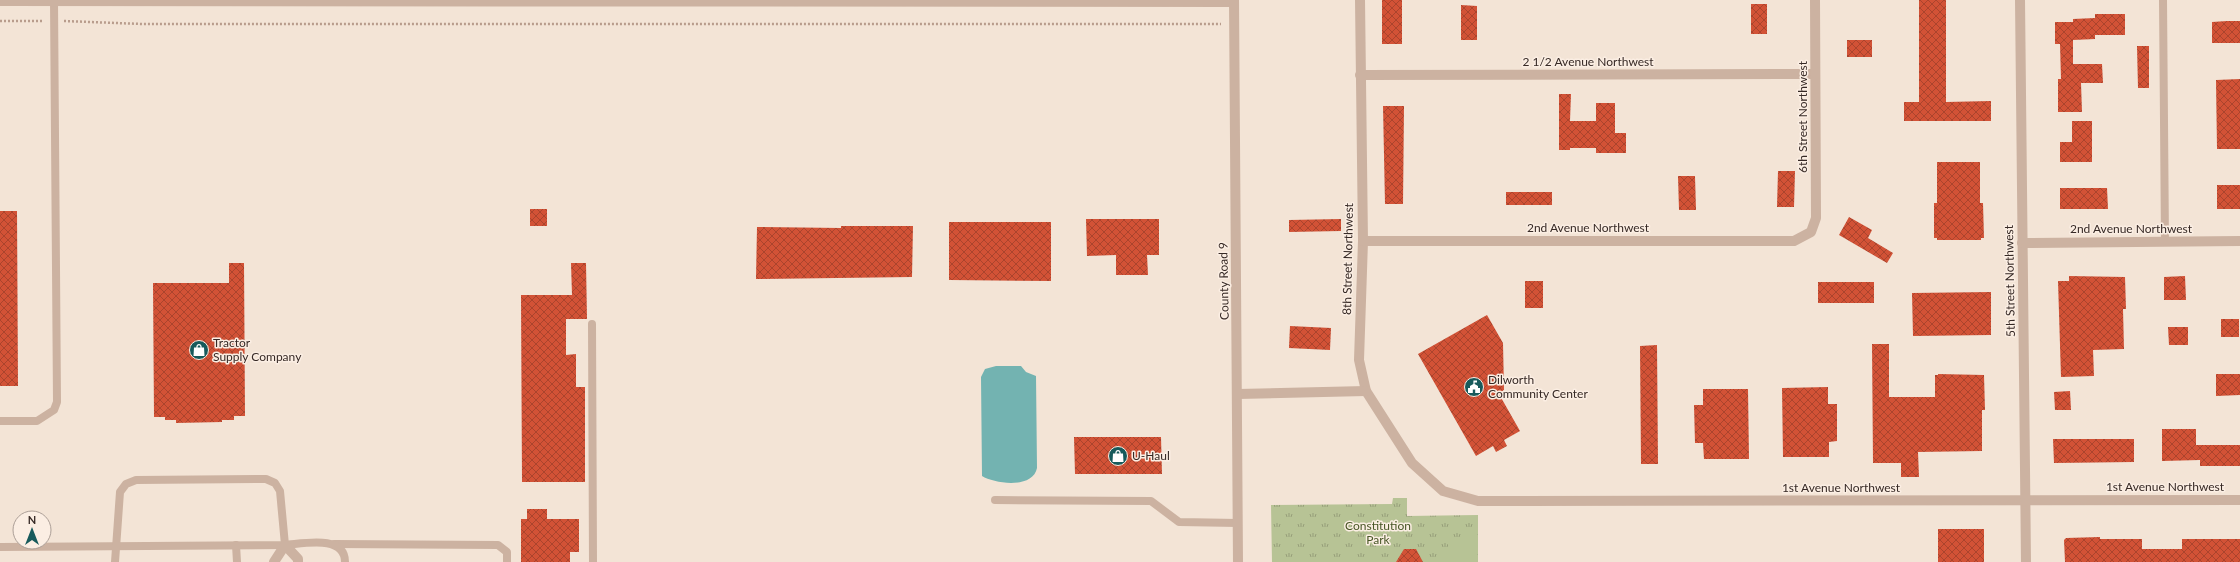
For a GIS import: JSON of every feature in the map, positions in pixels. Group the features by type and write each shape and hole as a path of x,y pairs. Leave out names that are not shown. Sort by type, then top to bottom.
{"street":[{"name":"8th Street Northwest","path":"1360,0 1362,241 1360,360 1366,391 1412,463 1443,491"},
{"name":"6th Street Northwest","path":"1811,232 1816,218 1815,0"},
{"name":"5th Street Northwest","path":"2020,0 2026,562"},
{"path":"0,1 1234,1"},
{"name":"County Road 9","path":"1234,1 1238,562"},
{"name":"2 1/2 Avenue Northwest","path":"1360,75 1815,74"},
{"name":"2nd Avenue Northwest","path":"1362,241 1794,241 1811,232"},
{"name":"2nd Avenue Northwest","path":"2022,243 2240,241"},
{"path":"1238,394 1366,391"},
{"name":"1st Avenue Northwest","path":"1443,491 1478,501 2240,500"},
{"path":"274,562 285,545 298,559 298,562"}],"lane":[{"path":"2163,0 2165,242"},
{"path":"0,421 37,421 54,410 57,402 54,1"},
{"path":"592,324 593,562"},
{"path":"115,562 120,492 126,484 136,480 266,479 275,483 280,491 285,545"},
{"path":"995,500 1151,501 1179,522 1238,523"},
{"path":"0,547 285,545 322,542 334,544 498,545 507,552 507,562"},
{"path":"334,544 342,554 344,562"},
{"path":"236,545 237,562"}],"path":[{"path":"0,21 54,20 142,24 1234,24"}],"green space":[{"name":"Constitution Park","path":"1393,498 1407,498 1407,516 1478,515 1478,562 1272,562 1271,505 1392,504"},
{"path":"1448,538 1474,538 1474,562 1448,562"}],"water":[{"path":"996,366 1021,366 1026,372 1036,376 1037,468 1034,475 1021,482 1004,483 982,476 981,377 985,369"}],"building":[{"path":"1382,0 1402,0 1402,44 1382,44"},
{"path":"1919,0 1946,0 1946,102 1991,101 1991,121 1904,121 1904,102 1919,102"},
{"path":"1751,4 1767,4 1767,34 1751,34"},
{"path":"1461,5 1477,6 1477,40 1461,40"},
{"path":"2095,14 2125,14 2125,35 2095,35 2095,39 2073,40 2073,64 2102,64 2103,83 2081,83 2082,112 2058,112 2058,79 2061,79 2060,44 2055,44 2055,22 2073,22 2073,19 2095,18"},
{"path":"2240,21 2240,43 2212,43 2212,22"},
{"path":"1847,40 1872,40 1872,57 1847,57"},
{"path":"2137,46 2149,46 2149,88 2138,88"},
{"path":"2240,79 2240,149 2217,149 2216,80"},
{"path":"1559,94 1571,94 1570,121 1596,121 1596,103 1615,103 1615,133 1626,133 1626,153 1596,153 1596,148 1570,148 1570,150 1559,150"},
{"path":"1383,106 1404,106 1403,204 1385,204"},
{"path":"2072,121 2092,121 2092,162 2060,162 2060,142 2072,142"},
{"path":"1937,162 1980,162 1980,203 1983,203 1984,238 1981,238 1981,240 1937,240 1937,238 1934,238 1934,203 1937,203"},
{"path":"1778,171 1795,171 1794,207 1777,207"},
{"path":"1678,176 1695,176 1696,210 1679,210"},
{"path":"2217,185 2240,185 2240,209 2217,209"},
{"path":"2060,188 2107,188 2108,209 2060,209"},
{"path":"1506,192 1552,192 1552,205 1506,205"},
{"path":"530,209 547,209 547,226 530,226"},
{"path":"0,211 17,211 18,386 0,386"},
{"path":"1849,217 1872,230 1868,238 1893,253 1887,263 1839,235"},
{"path":"1086,219 1159,219 1159,255 1147,255 1148,275 1116,275 1116,255 1087,256"},
{"path":"1341,219 1341,231 1289,232 1289,220"},
{"path":"949,222 1051,222 1051,281 949,280"},
{"path":"841,226 913,226 912,277 756,279 757,227 841,228"},
{"name":"Tractor Supply Company","path":"229,263 244,263 245,416 234,416 234,420 222,420 222,422 176,423 176,420 165,420 165,417 154,417 153,283 229,283"},
{"path":"571,263 586,263 587,319 566,319 566,355 576,354 576,387 585,387 585,482 522,482 521,295 572,295"},
{"path":"2069,276 2125,277 2126,309 2123,309 2124,349 2093,350 2094,376 2061,377 2058,281 2069,281"},
{"path":"2185,276 2186,300 2164,300 2164,277"},
{"path":"1525,281 1543,281 1543,308 1525,308"},
{"path":"1818,282 1874,282 1874,303 1818,303"},
{"path":"1991,292 1991,335 1913,336 1912,293"},
{"name":"Dilworth Community Center","path":"1487,315 1503,343 1504,390 1499,394 1520,431 1504,440 1507,446 1496,452 1493,446 1476,456 1418,354"},
{"path":"2221,319 2239,319 2239,337 2221,337"},
{"path":"1290,326 1331,328 1330,350 1289,348"},
{"path":"2168,327 2188,327 2188,345 2169,345"},
{"path":"1872,344 1889,344 1889,397 1935,397 1935,375 1938,374 1984,375 1985,410 1982,410 1982,451 1918,452 1919,477 1901,477 1901,463 1873,463"},
{"path":"1657,345 1658,464 1641,464 1640,346"},
{"path":"2216,374 2240,374 2240,395 2216,396"},
{"path":"1828,387 1828,404 1837,404 1837,441 1829,442 1829,457 1783,457 1782,388"},
{"path":"1703,389 1748,389 1749,459 1704,459 1703,443 1695,443 1694,405 1703,405"},
{"path":"2070,391 2071,410 2055,410 2054,392"},
{"path":"2162,429 2196,429 2196,445 2240,445 2240,466 2200,466 2200,460 2162,461"},
{"name":"U-Haul","path":"1074,437 1161,437 1162,474 1075,474"},
{"path":"2053,439 2134,439 2134,462 2054,463"},
{"path":"527,509 547,509 547,519 579,519 579,552 570,552 570,562 521,562 521,519 527,519"},
{"path":"1938,529 1984,529 1984,562 1938,562"},
{"path":"2100,537 2100,539 2142,539 2142,549 2182,549 2182,539 2240,539 2240,562 2065,562 2064,540 2066,538"},
{"path":"1404,549 1416,549 1423,562 1396,562"}],"place":[{"name":"Tractor Supply Company","path":"199,350"},
{"name":"Dilworth Community Center","path":"1474,387"},
{"name":"U-Haul","path":"1118,456"}]}
